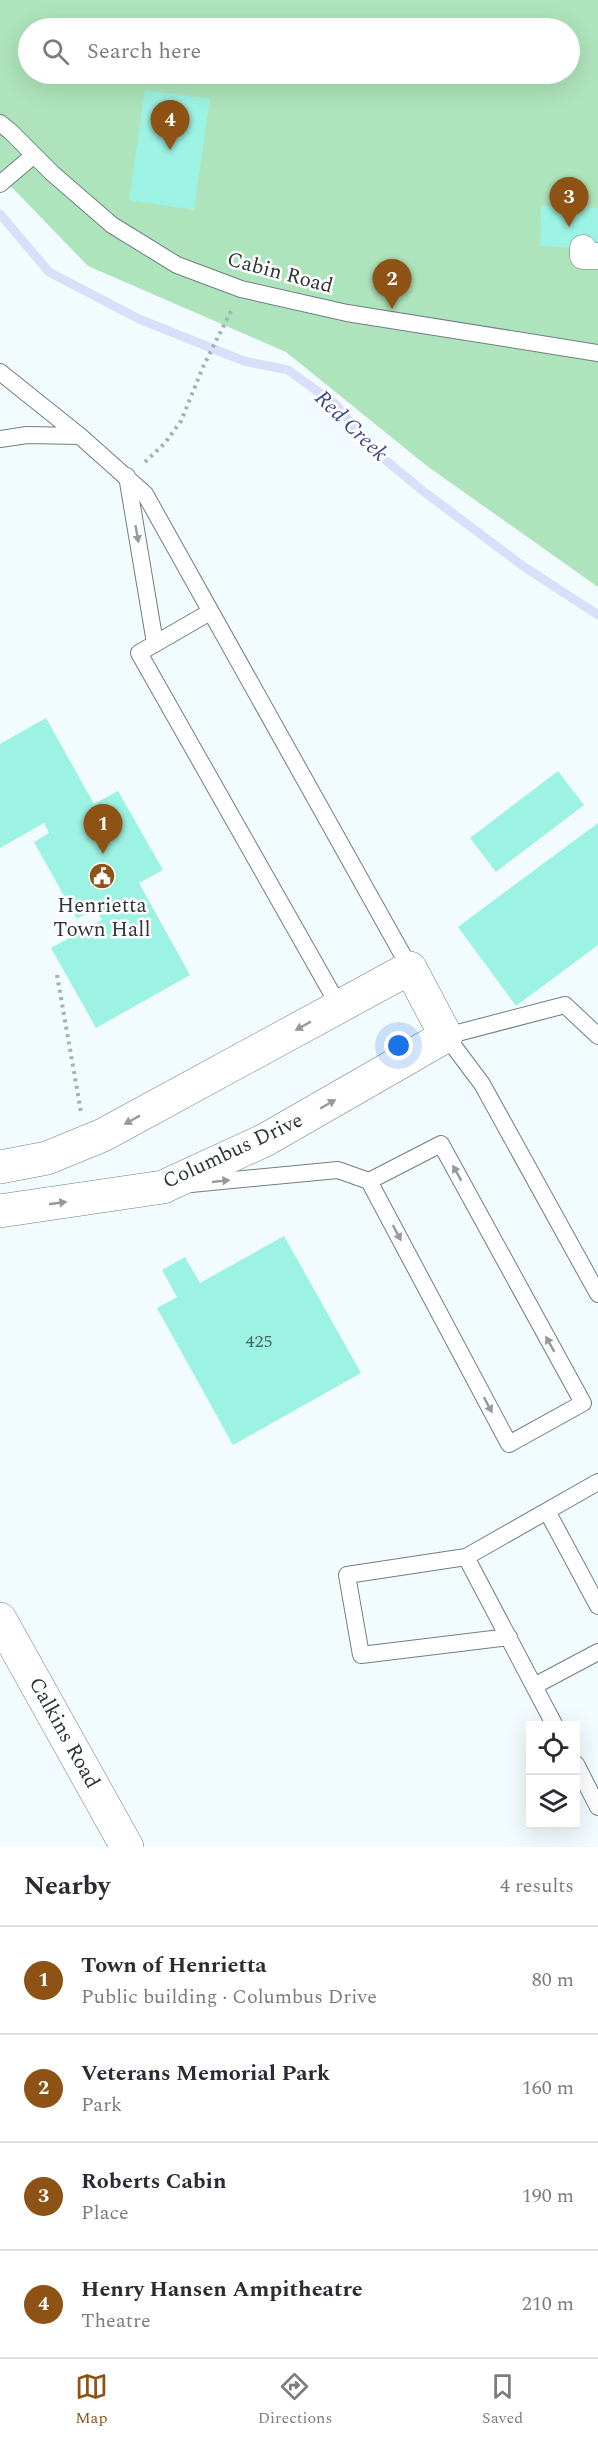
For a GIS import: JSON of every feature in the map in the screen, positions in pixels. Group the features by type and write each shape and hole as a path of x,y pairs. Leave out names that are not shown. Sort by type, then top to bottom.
{"street":[{"path":"0,1167 47,1158 87,1142 410,968 446,1036"},
{"name":"Columbus Drive","path":"0,1211 163,1187 265,1140 446,1036"},
{"name":"Calkins Road","path":"0,1619 127,1847"}],"lane":[{"name":"Cabin Road","path":"0,123 52,173 112,225 177,265 242,289 347,313 598,353"},
{"path":"0,184 34,155"},
{"path":"0,372 80,436 133,472 410,968"},
{"path":"0,439 27,435 80,436"},
{"path":"133,472 155,643"},
{"path":"210,612 139,653 339,1006"},
{"path":"598,1036 565,1005 446,1036 482,1084 598,1294"},
{"path":"163,1187 338,1170 369,1181 509,1444 583,1403 441,1144 369,1181"},
{"path":"509,1637 361,1655 347,1575 466,1557 598,1482"},
{"path":"547,1511 598,1606"},
{"path":"466,1557 553,1721"},
{"path":"534,1686 598,1652"},
{"path":"580,1772 598,1807"}],"path":[{"path":"133,472 165,443 181,421 203,367 220,335"},
{"path":"57,975 87,1142"}],"green space":[{"path":"0,0 598,0 598,587 427,466 286,352 88,266 0,175"}],"building":[{"path":"145,90 210,99 194,210 129,200"},
{"path":"541,206 598,208 598,249 540,246"},
{"name":"Henrietta Town Hall","path":"46,718 94,804 118,791 163,870 139,883 190,975 96,1028 51,948 102,920 95,908 77,919 34,842 49,833 44,823 0,848 0,744"},
{"path":"558,771 584,805 496,872 470,838"},
{"path":"598,823 598,945 516,1006 458,927"},
{"path":"284,1236 361,1373 233,1445 157,1308 177,1297 162,1270 185,1257 200,1283"}],"waterway":[{"name":"Red Creek","path":"0,214 49,272 139,319 244,361 288,370 335,404 378,454 423,491 523,566 598,615"}],"place":[{"name":"Henry Hansen Ampitheatre","path":"170,150"},
{"name":"Roberts Cabin","path":"569,227"},
{"name":"Veterans Memorial Park","path":"392,309"},
{"name":"Town of Henrietta","path":"103,854"},
{"name":"Henrietta Town Hall","path":"102,876"}]}
